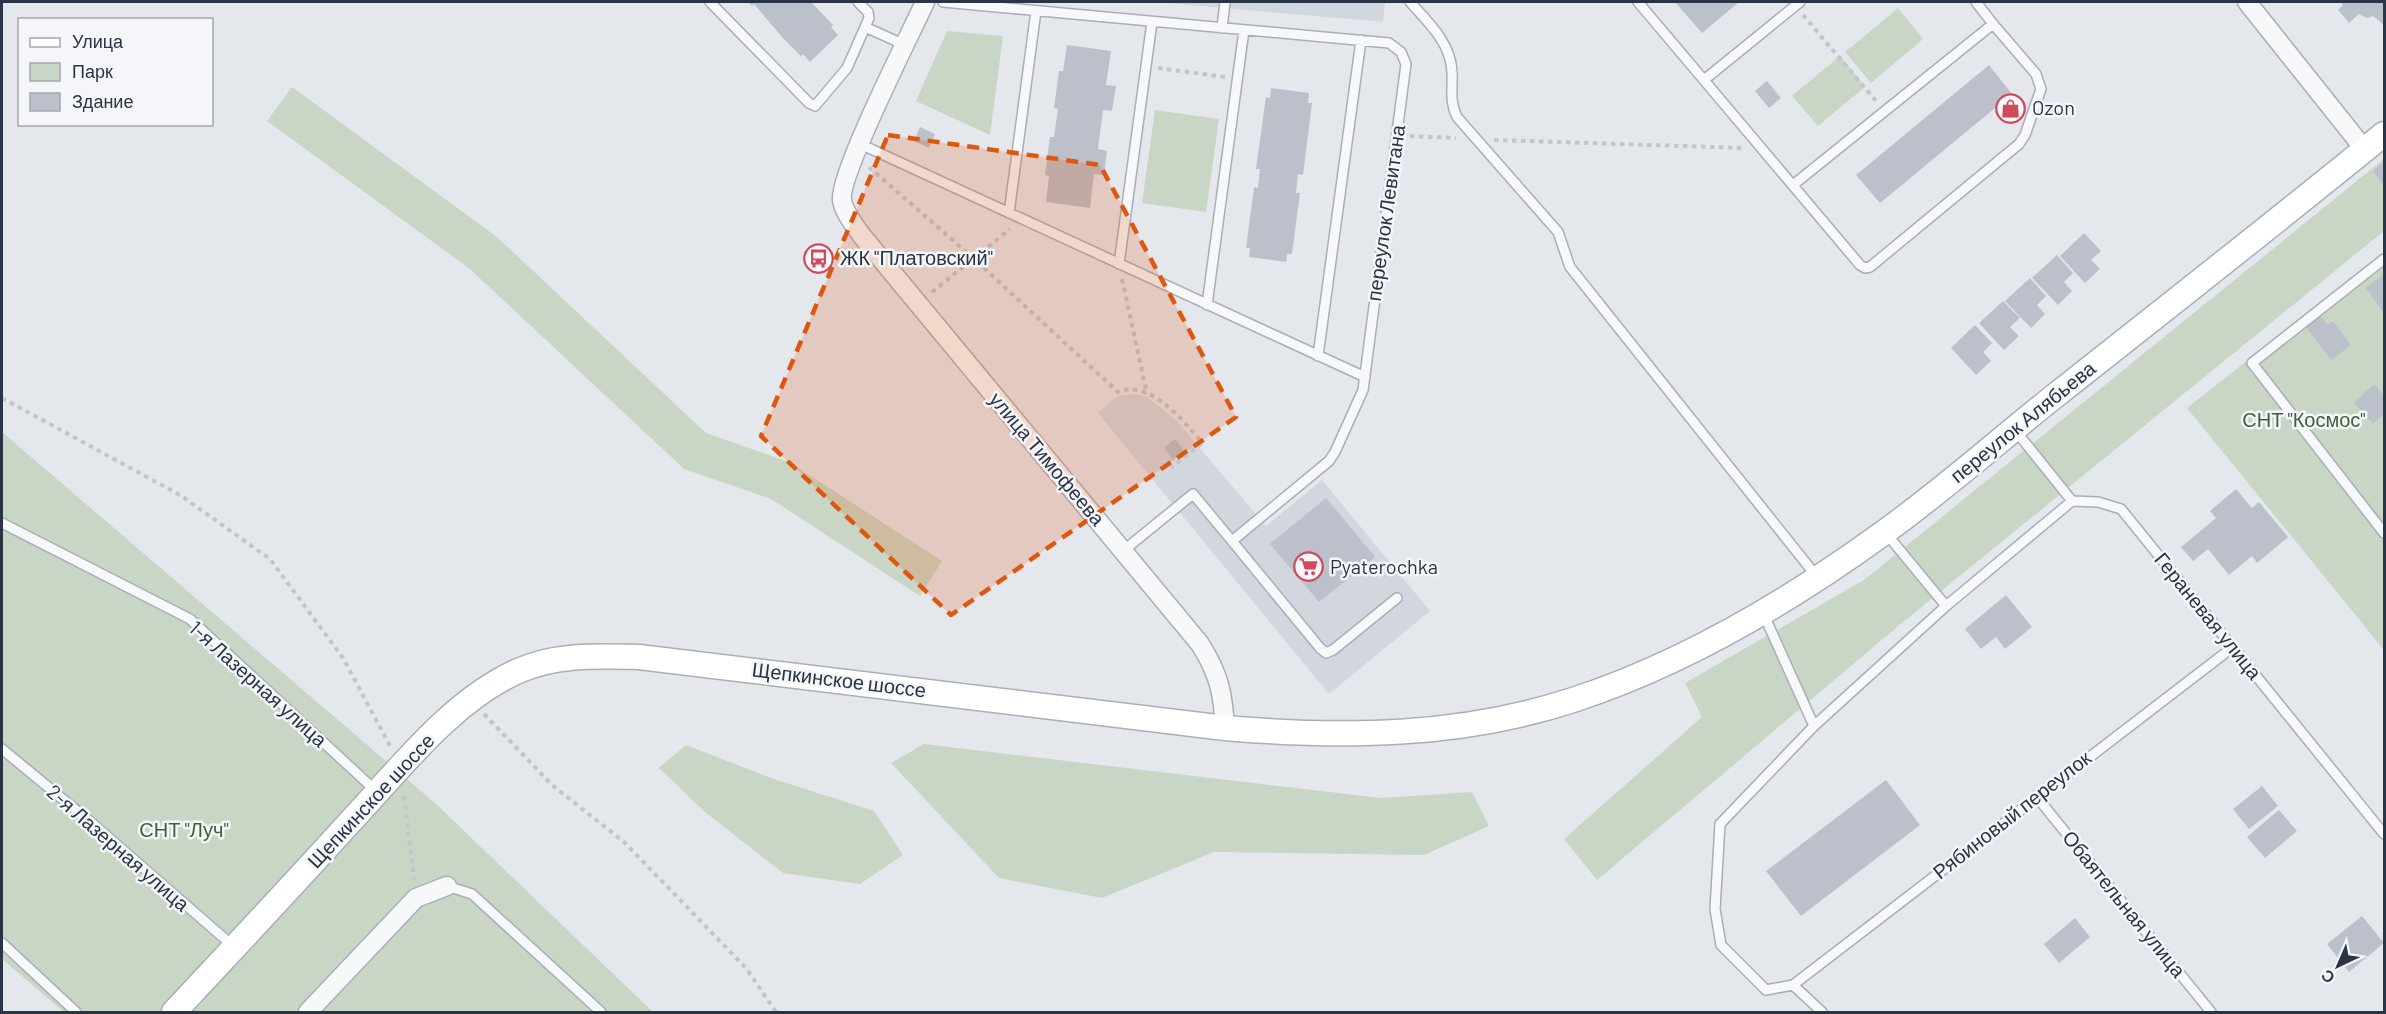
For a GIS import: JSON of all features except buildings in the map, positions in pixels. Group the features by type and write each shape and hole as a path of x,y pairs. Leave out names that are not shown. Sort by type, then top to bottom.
{"main road":[{"name":"переулок Алябьева","path":"1639,675 1688,652 1762,612 1885,532 2385,134"},
{"name":"Щепкинское шоссе","path":"174,1012 401,767 455,713 494,684 543,662 571,657 639,657 1225,728 1301,734 1405,732 1457,726 1513,716 1573,700 1639,675"}],"street":[{"path":"857,149 925,2"},
{"path":"2247,2 2365,150"},
{"name":"улица Тимофеева","path":"857,149 843,187 842,201 862,236 1200,644 1213,664 1223,694 1225,728"},
{"path":"308,1012 416,898 447,886"}],"lane":[{"path":"710,2 809,104 815,106 847,68 865,27 869,15 858,2"},
{"path":"942,2 1361,40 1318,356"},
{"path":"1222,28 1225,2"},
{"path":"1410,2 1436,31 1447,48 1452,70 1452,107 1458,117 1558,232 1570,267 1817,577"},
{"path":"1638,2 1860,265 1865,268 1870,267 2023,140 2041,88 2036,74 1976,2"},
{"path":"1704,80 1798,4"},
{"path":"1009,213 1036,11"},
{"path":"1119,264 1152,22"},
{"path":"1794,185 1993,24"},
{"path":"865,27 905,45"},
{"path":"1207,304 1244,30"},
{"name":"переулок Левитана","path":"1232,541 1333,457 1363,390 1407,64 1401,52 1389,43 1361,40"},
{"path":"857,149 1023,219 1365,377"},
{"path":"2385,259 2252,363 2385,533"},
{"path":"1822,1012 1793,985 1766,990 1722,945 1715,909 1720,824 1814,726 1946,606 2072,501 2014,429"},
{"path":"1124,551 1193,494 1320,648 1326,652 1333,650 1397,598"},
{"name":"Гераневая улица","path":"2072,501 2098,502 2121,509 2385,834"},
{"name":"1-я Лазерная улица","path":"2,523 190,620 377,793"},
{"path":"1885,532 1946,606"},
{"path":"1762,612 1814,726"},
{"name":"Рябиновый переулок","path":"1793,985 2036,796 2233,647"},
{"name":"2-я Лазерная улица","path":"2,749 93,824 234,948"},
{"name":"Обаятельная улица","path":"2036,796 2211,1012"},
{"path":"447,886 472,894 601,1012"},
{"path":"2,943 76,1012"}],"path":[{"path":"1798,4 1885,111"},
{"path":"1145,67 1238,79"},
{"path":"1397,136 1763,149"},
{"path":"857,149 1118,392 1125,389 1138,390 1172,409 1202,442 1171,468"},
{"path":"918,303 1023,219"},
{"path":"1119,264 1147,394"},
{"path":"2,398 180,495 270,559 343,658 401,767 416,898"},
{"path":"471,701 552,785 632,850 746,968 776,1012"}],"highlighted area":[{"path":"888,135 1100,165 1236,417 951,615 761,436"}],"shaded area":[{"path":"1156,2 1385,2 1383,22"},
{"path":"1133,394 1147,397 1177,421 1266,526 1322,480 1430,611 1329,694 1098,413 1118,396"}],"green space":[{"path":"1898,8 1923,39 1871,83 1845,52"},
{"path":"947,31 1003,36 990,135 916,101"},
{"path":"1840,56 1865,87 1818,126 1792,96"},
{"path":"292,87 497,237 706,433 789,462 942,561 920,596 771,499 684,469 470,269 267,121"},
{"path":"1155,110 1219,119 1206,212 1142,203"},
{"path":"2384,159 2384,231 1903,622 1597,880 1564,839 1702,717 1685,683 1864,580"},
{"name":"СНТ \"Космос\"","path":"2384,253 2384,650 2187,408"},
{"name":"СНТ \"Луч\"","path":"2,432 435,803 653,1012 64,1012 2,959"},
{"path":"924,744 1380,798 1472,792 1489,826 1424,855 1214,852 1102,898 999,878 891,763"},
{"path":"686,745 774,779 874,811 903,855 860,884 783,873 705,812 659,768"}],"place":[{"name":"Ozon","path":"2011,108"},
{"name":"ЖК \"Платовский\"","path":"819,258"},
{"name":"Pyaterochka","path":"1309,567"}]}
